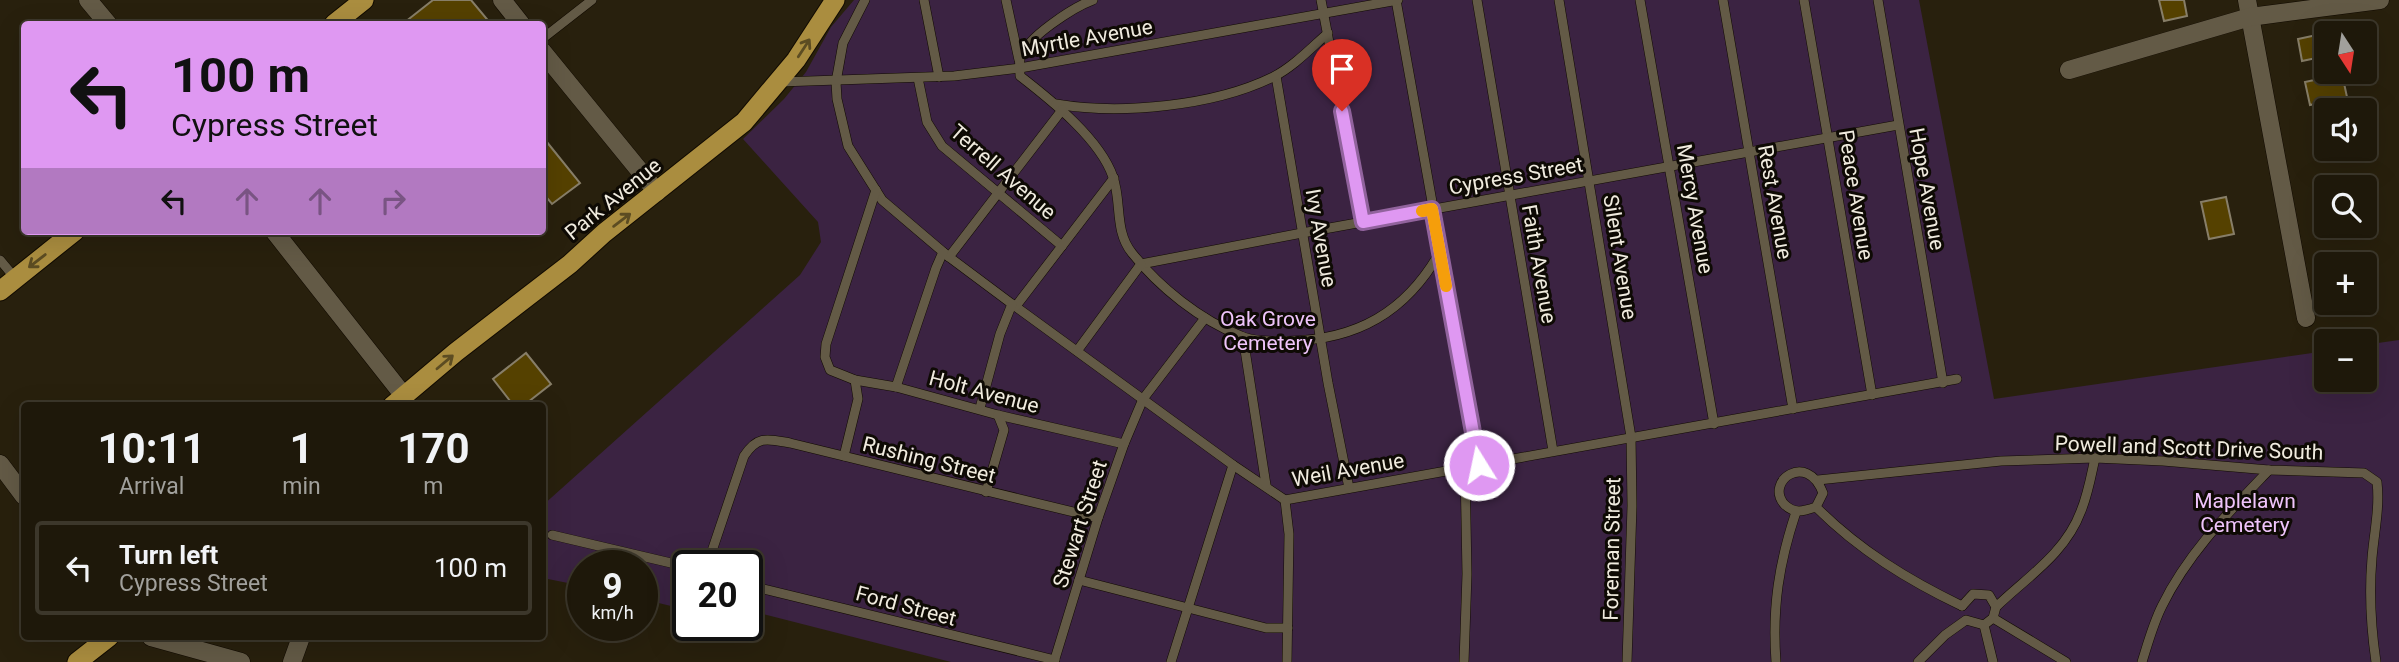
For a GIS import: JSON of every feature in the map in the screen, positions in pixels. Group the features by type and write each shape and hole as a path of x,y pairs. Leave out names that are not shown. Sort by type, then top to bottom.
{"main road":[{"path":"338,21 364,0"},
{"name":"Park Avenue","path":"398,401 744,122 778,82 835,0"},
{"path":"7,285 70,235"},
{"path":"77,662 105,640"}],"street":[{"path":"88,0 106,21"},
{"path":"502,0 519,21"},
{"path":"2069,70 2248,8 2380,0"},
{"path":"2248,8 2306,318"},
{"path":"546,56 657,192"},
{"path":"278,235 398,401"},
{"path":"0,464 21,492"},
{"path":"163,640 241,662"},
{"path":"292,662 300,640"}],"lane":[{"path":"546,36 592,0"},
{"name":"Weil Avenue","path":"865,0 843,43 836,82 841,124 848,146 876,190 895,212 946,254 1143,400 1285,500 1957,379"},
{"path":"924,0 939,77"},
{"path":"1015,0 1007,5 1020,76 1059,107 1106,162 1114,178 1123,239 1142,264 1205,318 1243,337 1272,341 1321,340 1351,332 1403,302 1419,285 1440,252"},
{"path":"1019,65 1021,55 1035,38 1051,24 1093,0"},
{"path":"1321,0 1363,222"},
{"path":"1397,0 1479,465"},
{"name":"Myrtle Avenue","path":"778,82 939,77 1397,0"},
{"name":"Faith Avenue","path":"1477,0 1553,452"},
{"name":"Silent Avenue","path":"1559,0 1631,437"},
{"name":"Mercy Avenue","path":"1640,0 1714,424"},
{"name":"Rest Avenue","path":"1723,0 1793,409"},
{"name":"Peace Avenue","path":"1804,0 1871,395"},
{"name":"Hope Avenue","path":"1878,0 1942,383"},
{"path":"1059,107 1164,104 1232,92 1276,76 1328,33"},
{"name":"Ivy Avenue","path":"1276,76 1349,488"},
{"name":"Terrell Avenue","path":"918,78 927,122 937,140 960,163 998,191 1062,246"},
{"path":"896,387 936,268 998,191 1059,107"},
{"name":"Cypress Street","path":"1142,264 1898,125"},
{"path":"980,408 1000,334 1014,305 1114,178"},
{"name":"Holt Avenue","path":"876,190 826,344 827,365 834,373 1124,444"},
{"path":"0,260 7,285"},
{"path":"1077,351 1142,264"},
{"name":"Stewart Street","path":"1055,661 1098,518 1143,400 1205,318"},
{"path":"1243,337 1266,485"},
{"path":"844,456 858,399 855,380"},
{"path":"986,492 1004,430 998,415"},
{"name":"Foreman Street","path":"1627,662 1632,506 1631,437"},
{"name":"Rushing Street","path":"712,550 744,456 751,445 770,439 1098,518"},
{"path":"1984,625 1993,618 1996,607 2041,568 2064,543 2081,511 2095,458"},
{"name":"Powell and Scott Drive South","path":"1818,480 2001,461 2095,458 2269,470 2364,473 2377,482 2379,500 2370,592 2376,662"},
{"path":"1171,662 1233,465"},
{"path":"1464,662 1467,574 1465,467"},
{"path":"2142,662 2160,608 2180,575 2221,521 2269,470"},
{"path":"1795,472 1805,472 1818,480 1823,493 1815,508 1796,512 1786,506 1780,497 1780,486 1786,477 1795,472"},
{"path":"1285,500 1289,534 1287,662"},
{"path":"1815,508 1889,567 1962,606 1966,620"},
{"path":"1776,662 1776,591 1784,546 1796,512"},
{"path":"552,535 672,563"},
{"path":"1079,580 1266,628 1288,628"},
{"name":"Ford Street","path":"763,589 1055,661"},
{"path":"1962,606 1973,594 1989,595 1996,607"},
{"path":"1993,618 2066,662"},
{"path":"1966,620 1984,625"},
{"path":"1917,662 1945,635 1966,620"},
{"path":"1984,625 1993,662"}],"green space":[{"name":"Oak Grove Cemetery","path":"854,0 1919,0 1994,399 2314,353 2314,392 2377,392 2377,343 2399,340 2399,662 951,662 763,614 763,550 672,550 671,606 658,603 658,550 567,550 567,583 546,579 546,502 800,275 821,242 818,222 743,139 784,99 806,72 831,27"}],"building":[{"path":"433,0 471,0 488,21 406,21"},
{"path":"2159,0 2184,0 2187,16 2164,21"},
{"path":"2314,36 2314,58 2302,61 2298,39"},
{"path":"2314,80 2314,84 2344,84 2347,97 2314,98 2314,104 2310,105 2305,82"},
{"path":"546,141 580,183 552,204 546,197"},
{"path":"2226,197 2234,234 2209,239 2201,202"},
{"path":"526,353 551,384 528,402 511,402 493,379"}],"slow traffic":[{"path":"1422,211 1432,209 1446,286"}],"route":[{"path":"1342,111 1363,222 1432,209 1479,465"}],"park label":[{"name":"Maplelawn Cemetery","path":"2245,513"}]}
